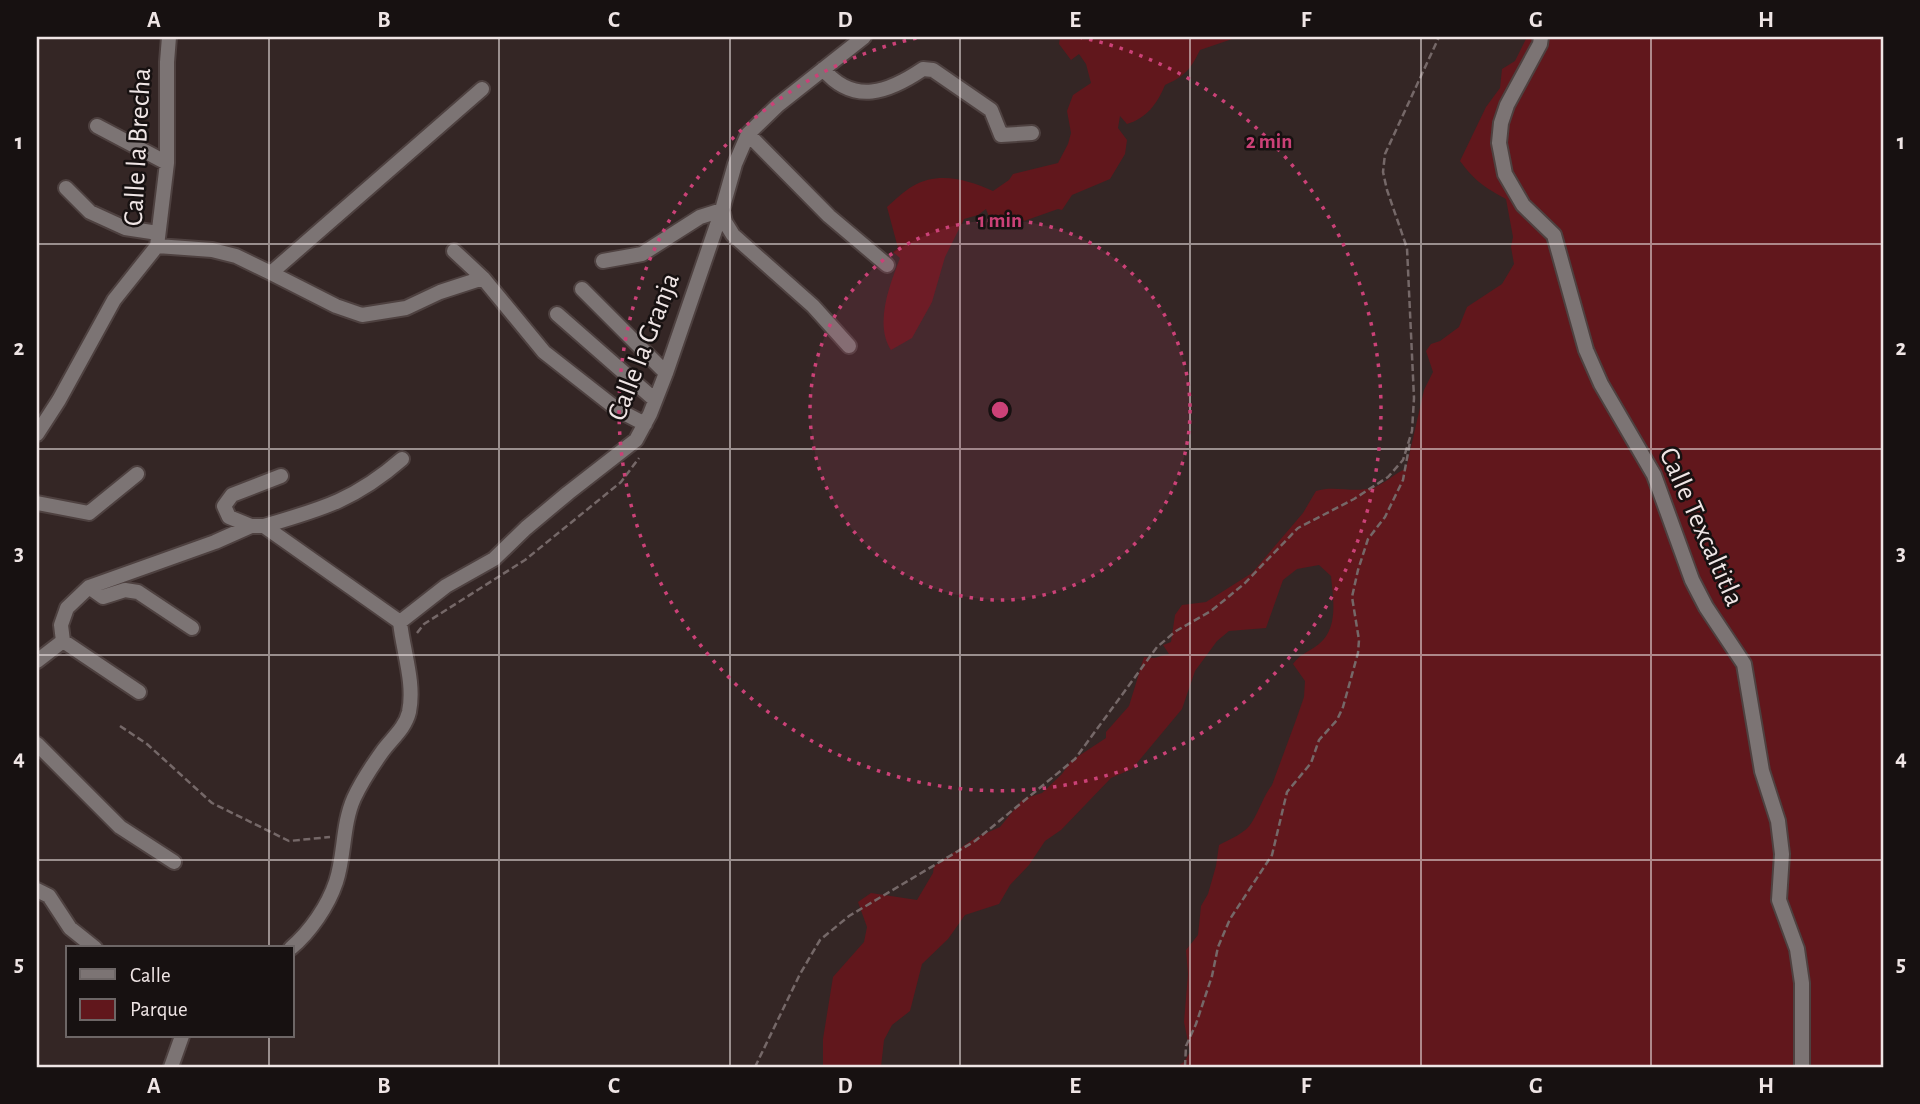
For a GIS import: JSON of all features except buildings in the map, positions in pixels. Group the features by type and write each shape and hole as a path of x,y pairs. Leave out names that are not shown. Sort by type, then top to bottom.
{"street":[{"name":"Calle la Brecha","path":"37,434 114,300 157,239 167,163 169,37"},
{"name":"Calle la Granja","path":"400,622 446,586 494,559 568,493 636,440 666,373 735,164 748,134 778,105 864,37"},
{"name":"Calle Texcaltitla","path":"1541,37 1540,44 1507,105 1501,123 1499,143 1505,174 1523,205 1554,235 1586,349 1601,384 1654,475 1692,580 1706,607 1744,664 1762,771 1778,821 1782,853 1779,900 1797,949 1802,983 1802,1067"},
{"path":"823,69 845,88 871,92 898,86 923,69 933,70 991,110 1001,135 1032,132"},
{"path":"271,273 482,89"},
{"path":"97,126 167,163"},
{"path":"748,134 829,216 887,265"},
{"path":"66,188 90,212 125,228 157,239 236,256 336,306 362,315 406,308 440,292 482,278"},
{"path":"603,261 642,254 700,217 722,209 724,222 733,235 813,306 849,346"},
{"path":"454,251 482,278 544,352 618,410 645,425"},
{"path":"582,289 666,373"},
{"path":"557,314 655,400"},
{"path":"139,692 63,641 61,625 66,608 89,587 257,526 324,508 351,497 378,480 401,459"},
{"path":"37,503 89,513 137,474"},
{"path":"281,476 232,495 224,506 229,517 257,526 400,622 410,681 408,713 401,729 382,752 354,799 336,881 325,907 294,946"},
{"path":"89,587 103,597 125,590 138,592 192,628"},
{"path":"37,661 63,641"},
{"path":"37,744 120,827 174,862"},
{"path":"37,890 49,896 70,928 92,946"},
{"path":"171,1067 181,1038"}],"path":[{"path":"1185,1067 1185,1046 1196,1024 1212,976 1217,947 1238,904 1272,855 1287,792 1311,763 1320,740 1337,720 1343,707 1358,653 1359,640 1352,597 1358,570 1368,539 1385,517 1403,480 1412,431 1414,398 1407,248 1383,172 1385,154 1439,37"},
{"path":"755,1067 800,974 820,940 849,916 975,841 1075,758 1157,647 1176,631 1211,611 1244,584 1298,528 1354,499 1388,477 1403,460 1412,431"},
{"path":"120,726 146,744 212,803 289,841 344,836"}],"green space":[{"path":"1060,37 1238,37 1200,50 1186,72 1165,85 1146,114 1127,124 1120,116 1118,128 1127,140 1125,154 1110,179 1072,195 1062,210 1024,221 989,217 986,209 978,215 964,219 945,257 932,302 912,338 891,350 884,328 885,304 900,258 893,252 898,248 887,207 906,190 923,181 953,179 974,183 993,191 1013,174 1058,163 1071,133 1067,111 1073,95 1091,83 1086,64 1079,54 1071,60 1059,44"},
{"path":"1527,37 1883,37 1883,1067 1176,1067 1184,1062 1190,1052 1184,1022 1188,974 1186,950 1198,935 1201,906 1208,894 1219,845 1249,826 1272,785 1304,697 1305,681 1293,664 1319,644 1330,630 1333,603 1331,576 1319,565 1297,569 1283,580 1266,628 1229,631 1217,641 1195,671 1182,709 1132,769 1111,778 1061,830 1045,841 1029,865 1010,885 999,904 965,915 948,939 922,964 910,1011 892,1025 884,1040 881,1067 823,1067 823,1039 833,977 864,942 867,927 858,902 871,893 917,900 933,873 934,866 975,838 1000,827 1023,799 1042,793 1071,761 1106,738 1106,732 1129,706 1144,657 1154,658 1169,654 1163,645 1171,642 1175,615 1182,605 1206,602 1252,573 1303,513 1316,491 1372,488 1406,469 1424,390 1433,372 1426,351 1431,344 1440,341 1459,327 1467,307 1502,284 1514,264 1511,247 1513,237 1506,199 1480,183 1460,161 1486,107 1500,88 1502,69 1515,61"}]}
